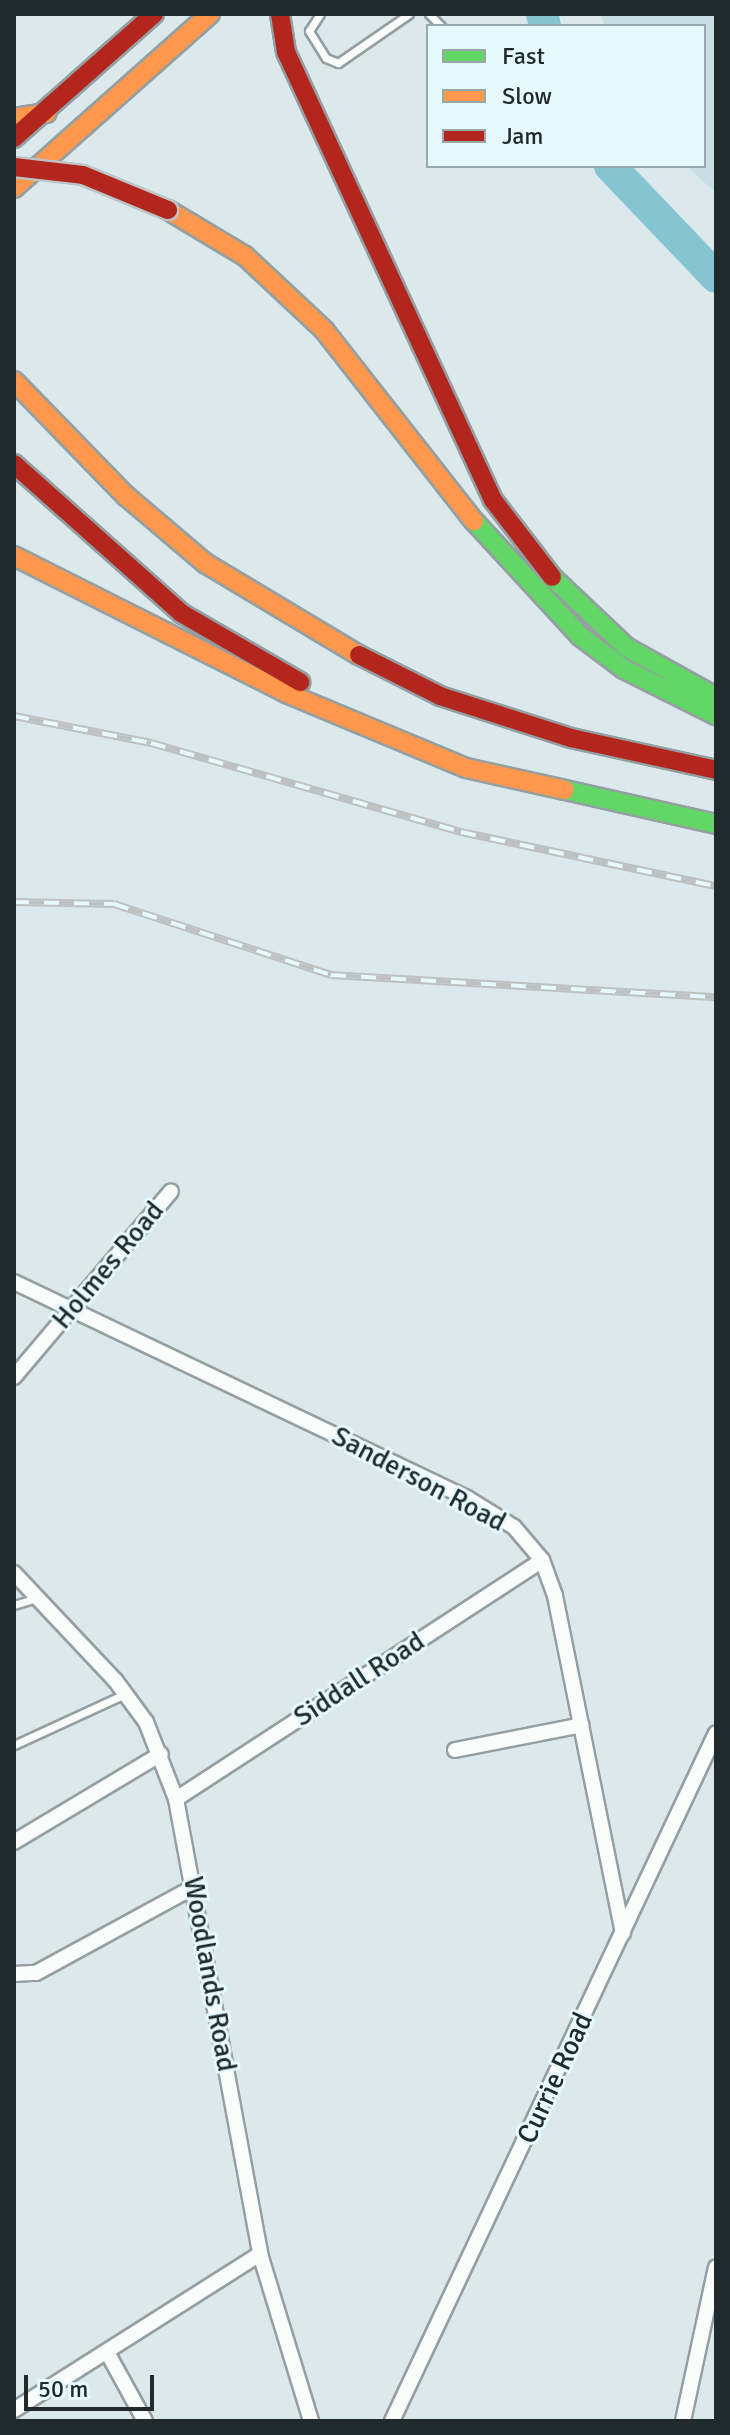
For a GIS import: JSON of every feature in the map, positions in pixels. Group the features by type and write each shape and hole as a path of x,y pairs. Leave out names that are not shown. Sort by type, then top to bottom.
{"main road":[{"path":"14,138 47,113 154,14"},
{"path":"14,188 43,166 210,14"},
{"path":"280,14 286,52 493,500 564,593 626,647 716,697"},
{"path":"14,118 47,113"},
{"path":"14,167 83,175 168,210 245,256 315,320 462,508 580,636 624,669 716,715"},
{"path":"14,381 126,496 205,563 342,647 440,696 571,738 716,770"},
{"path":"14,464 181,613 287,676 468,760 610,805"},
{"path":"14,556 314,705 466,768 610,805 716,824"}],"street":[{"name":"Holmes Road","path":"14,1377 171,1191"},
{"name":"Sanderson Road","path":"14,1282 467,1498 514,1527 542,1560 582,1725 623,1933"},
{"name":"Siddall Road","path":"176,1799 542,1560"},
{"name":"Woodlands Road","path":"14,1573 125,1694 161,1754 176,1799 194,1887 260,2254 311,2421"},
{"path":"455,1750 582,1725"},
{"name":"Currie Road","path":"392,2421 716,1733"},
{"path":"14,1842 161,1754"},
{"path":"14,1974 36,1973 194,1887"},
{"path":"14,2410 260,2254"},
{"path":"683,2421 716,2267"},
{"path":"107,2352 145,2421"}],"lane":[{"path":"320,14 309,31 326,58 338,63 409,14"},
{"path":"14,1605 37,1598"},
{"path":"14,1745 125,1694"}],"shaded area":[{"path":"601,14 716,14 716,193 688,168 706,168 706,24 604,24"}],"waterway":[{"path":"542,14 544,24"},
{"path":"612,168 716,277"}],"railway":[{"path":"14,716 151,743 461,832 716,886"},
{"path":"14,902 114,904 331,975 716,997"}],"traffic: fast":[{"path":"474,521 580,636 624,669 716,715"},
{"path":"552,577 626,647 716,697"},
{"path":"565,790 716,824"}],"traffic: slow":[{"path":"14,188 210,14"},
{"path":"14,118 47,113"},
{"path":"168,210 245,256 324,330 474,521"},
{"path":"14,381 126,496 205,563 359,655"},
{"path":"14,556 286,693 466,768 565,790"}],"traffic: jam":[{"path":"14,138 154,14"},
{"path":"280,14 286,52 493,500 552,577"},
{"path":"14,167 83,175 168,210"},
{"path":"14,464 181,613 300,682"},
{"path":"359,655 440,696 571,738 716,770"}]}
